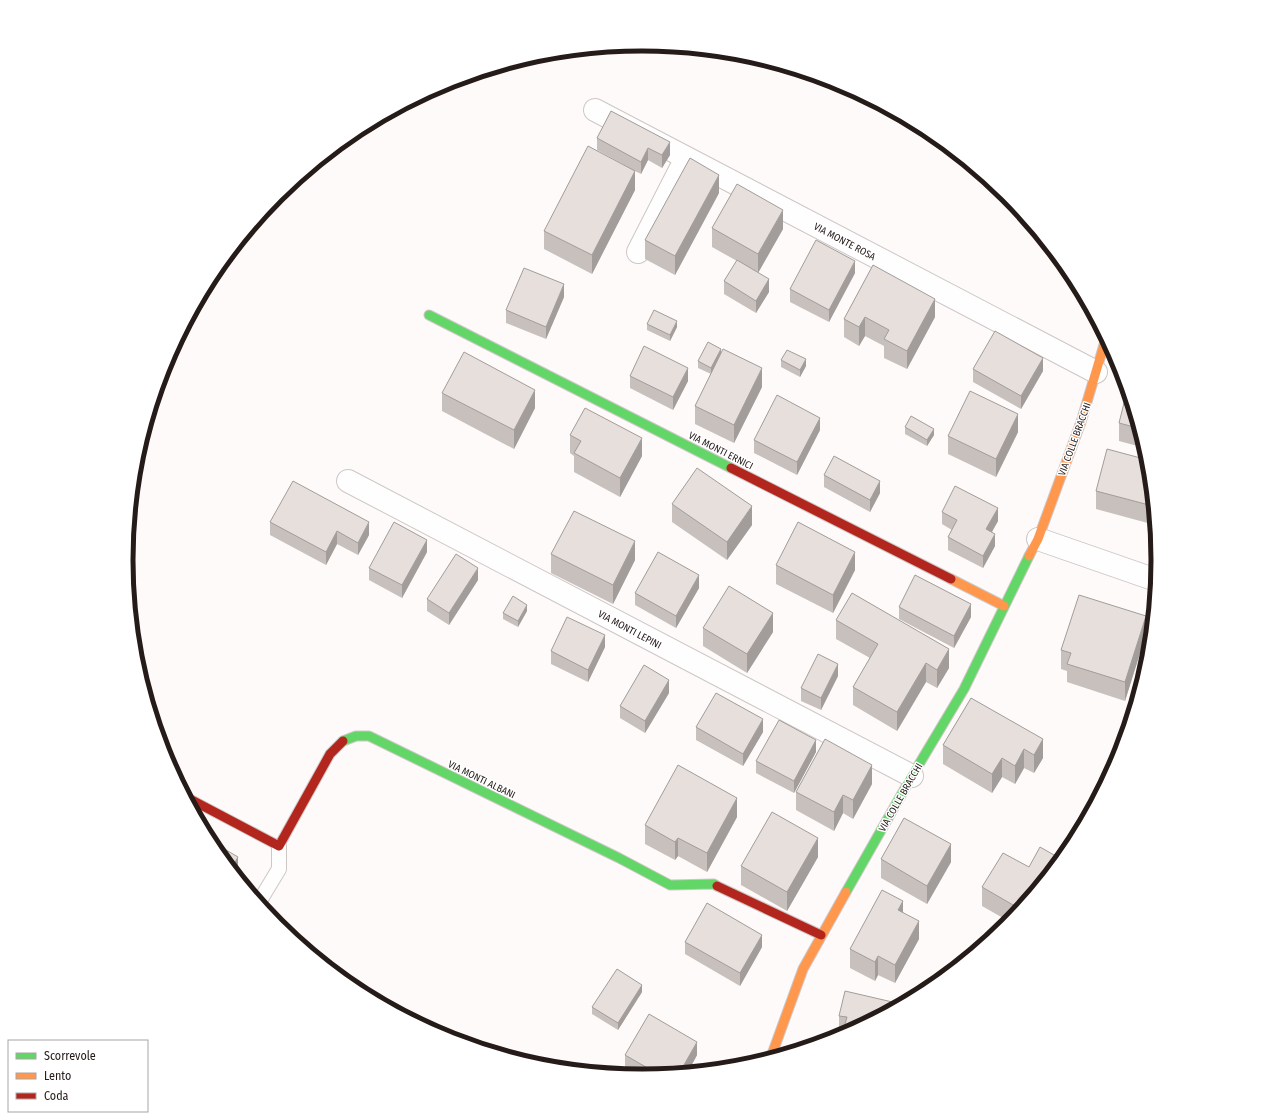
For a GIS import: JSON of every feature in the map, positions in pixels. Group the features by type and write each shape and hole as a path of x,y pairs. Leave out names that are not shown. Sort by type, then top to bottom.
{"street":[{"name":"VIA MONTE ROSA","path":"595,110 1096,372"},
{"path":"638,252 686,158"},
{"name":"VIA MONTI ERNICI","path":"429,315 1004,606"},
{"name":"VIA COLLE BRACCHI","path":"773,1052 803,969 912,776 964,689 1038,539 1081,422 1104,346"},
{"name":"VIA MONTI LEPINI","path":"348,482 912,776"},
{"path":"1038,539 1150,578"},
{"name":"VIA MONTI ALBANI","path":"279,846 330,754 340,742 350,736 369,736 619,858 670,885 714,884 821,935"},
{"path":"194,801 279,846"}],"lane":[{"path":"261,898 279,869 279,846"}],"building":[{"path":"611,111 670,142 662,155 648,148 641,162 597,138"},
{"path":"588,146 635,171 592,255 544,231"},
{"path":"690,158 719,175 675,256 645,240"},
{"path":"737,184 783,210 758,254 712,228"},
{"path":"816,240 855,261 829,310 790,289"},
{"path":"737,260 769,279 756,301 724,281"},
{"path":"873,265 935,299 907,351 884,339 889,330 865,317 859,327 844,319"},
{"path":"524,268 564,284 546,327 506,310"},
{"path":"654,310 677,321 670,335 647,324"},
{"path":"995,331 1043,358 1021,396 973,369"},
{"path":"708,342 721,349 711,368 698,361"},
{"path":"644,346 688,368 673,397 630,376"},
{"path":"723,349 762,368 734,425 695,406"},
{"path":"787,350 806,359 800,370 781,360"},
{"path":"464,352 535,390 514,430 442,393"},
{"path":"970,391 1018,414 996,459 948,436"},
{"path":"777,395 820,418 797,462 754,440"},
{"path":"1125,399 1134,427 1119,423"},
{"path":"585,408 642,438 620,478 574,453 581,441 570,435"},
{"path":"911,416 934,429 927,440 905,427"},
{"path":"1107,449 1140,458 1148,505 1096,491"},
{"path":"834,456 880,481 870,500 824,475"},
{"path":"697,468 752,506 727,542 672,504"},
{"path":"293,481 369,522 358,543 337,531 326,552 270,522"},
{"path":"955,486 998,508 986,529 995,534 983,556 948,537 957,520 942,512"},
{"path":"574,511 635,541 613,585 551,554"},
{"path":"394,522 427,540 402,585 369,568"},
{"path":"798,522 855,552 833,595 776,565"},
{"path":"658,552 699,575 676,616 635,593"},
{"path":"456,554 478,568 449,613 427,599"},
{"path":"915,575 971,604 954,636 899,607"},
{"path":"729,586 773,613 747,654 703,628"},
{"path":"852,593 949,649 937,670 926,663 897,712 853,687 878,644 836,620"},
{"path":"1079,595 1146,616 1125,682 1067,664 1071,653 1061,650"},
{"path":"513,596 527,605 518,621 503,613"},
{"path":"567,617 605,635 588,670 551,651"},
{"path":"818,654 838,664 821,698 801,688"},
{"path":"644,665 669,680 645,721 620,706"},
{"path":"716,693 763,719 743,754 696,727"},
{"path":"971,698 1043,739 1034,755 1024,749 1015,766 1002,758 992,774 943,745"},
{"path":"779,720 816,740 794,781 756,761"},
{"path":"825,739 872,765 853,800 843,795 834,812 796,792"},
{"path":"678,765 737,798 707,853 678,838 675,842 645,825"},
{"path":"772,812 818,838 787,892 741,866"},
{"path":"904,818 951,844 927,886 881,859"},
{"path":"1040,847 1056,856 1015,906 982,887 1003,853 1029,867"},
{"path":"222,848 238,857 234,864"},
{"path":"882,890 903,901 898,910 919,921 895,965 878,956 875,962 850,949"},
{"path":"707,903 762,935 740,973 685,942"},
{"path":"617,969 642,985 618,1023 592,1007"},
{"path":"845,991 894,1002 867,1017 844,1027 847,1017 839,1016"},
{"path":"649,1014 697,1042 683,1067 649,1069 625,1055"}],"traffic: fast":[{"path":"429,315 731,468"},
{"path":"846,892 912,776 964,689 1029,556"},
{"path":"343,741 356,736 369,736 619,858 670,885 714,884 717,886"}],"traffic: slow":[{"path":"1029,556 1038,539 1081,422 1104,346"},
{"path":"951,579 1004,606"},
{"path":"773,1052 803,969 846,892"}],"traffic: jam":[{"path":"731,468 951,579"},
{"path":"194,801 279,846 330,754 343,741"},
{"path":"717,886 821,935"}]}
